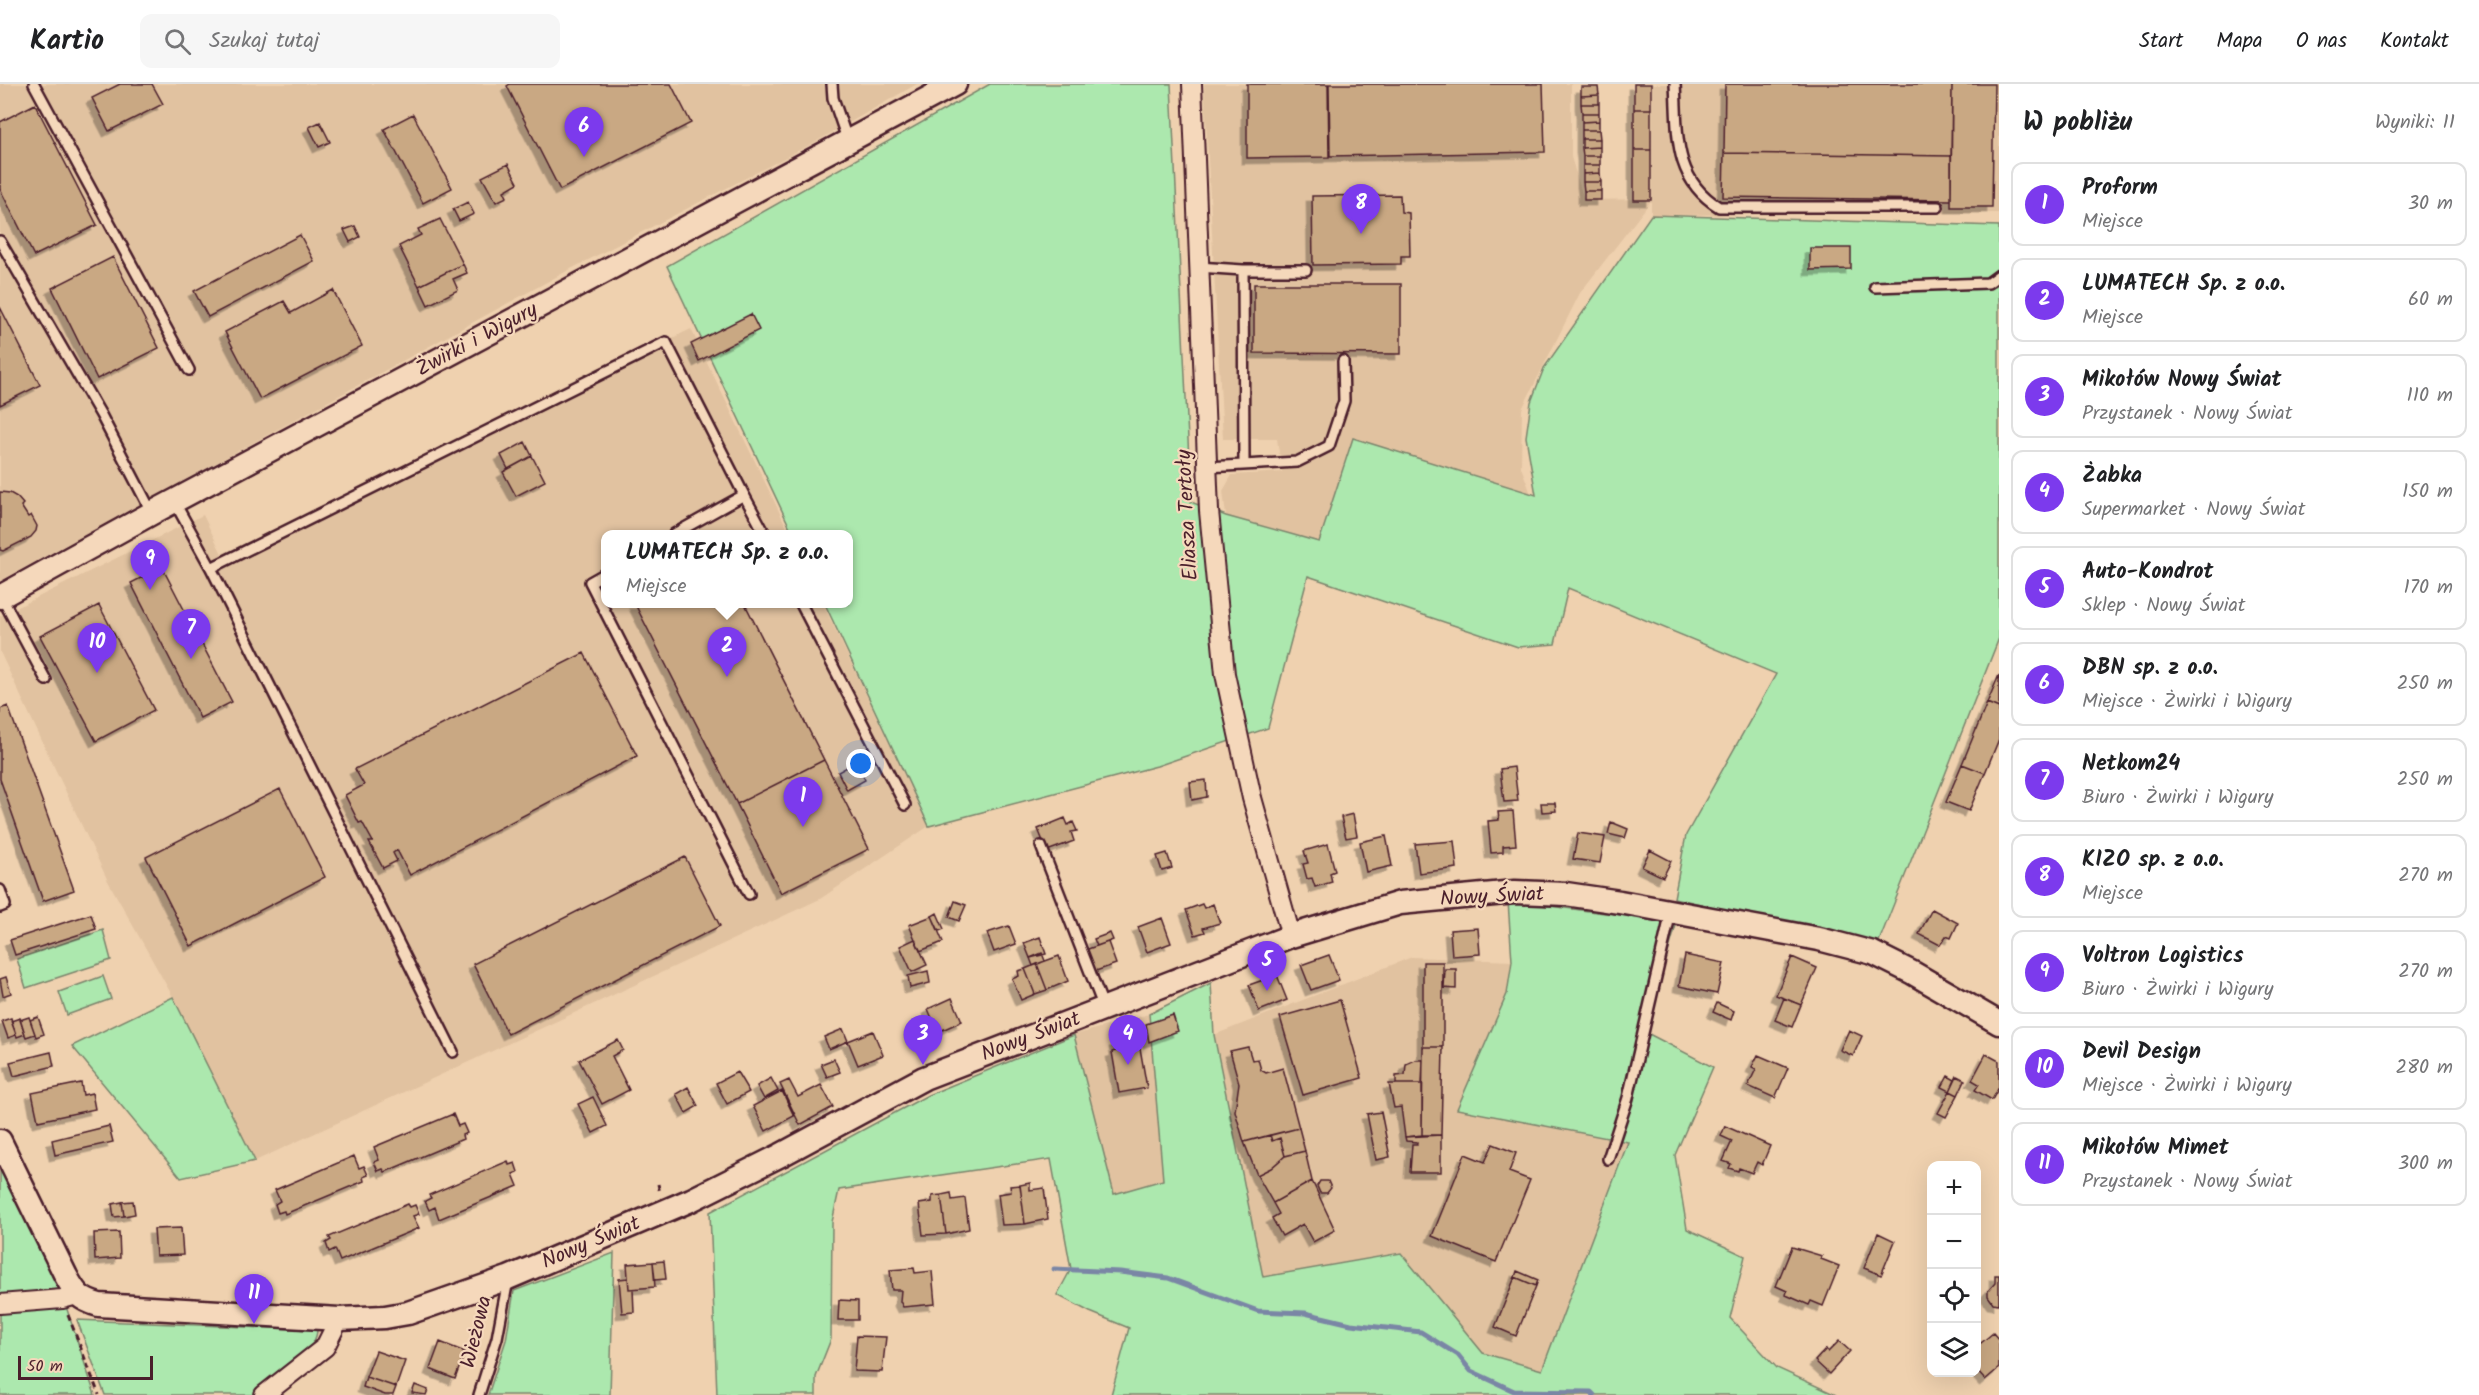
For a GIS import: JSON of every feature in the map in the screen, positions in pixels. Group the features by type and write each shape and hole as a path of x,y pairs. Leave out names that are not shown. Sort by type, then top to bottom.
{"street":[{"name":"Żwirki i Wigury","path":"1,596 174,501 955,84"},
{"name":"Eliasza Tertoły","path":"1192,84 1198,267 1214,580 1225,674 1252,798 1291,936"},
{"name":"Nowy Świat","path":"0,1304 69,1297 99,1305 339,1319 385,1317 408,1313 508,1278 691,1200 781,1155 924,1078 1291,936 1400,903 1515,891 1566,894 1819,939 1873,953 1913,973 1999,1023"},
{"path":"0,1141 69,1297"},
{"path":"264,1395 325,1347 339,1319"}],"lane":[{"path":"34,84 189,370"},
{"path":"832,84 833,98 848,142"},
{"path":"1675,84 1678,144 1687,176 1719,207 1938,207"},
{"path":"0,241 101,416 152,513"},
{"path":"1198,267 1306,270"},
{"path":"1243,270 1245,465"},
{"path":"1875,287 1988,282 1999,274"},
{"path":"211,568 666,342 763,530"},
{"path":"1207,467 1297,462 1329,446 1344,401 1343,361"},
{"path":"681,530 744,495"},
{"path":"174,501 211,568 453,1052"},
{"path":"601,576 590,582 601,604"},
{"path":"1,596 46,680"},
{"path":"603,608 748,894"},
{"path":"804,608 905,805"},
{"path":"1041,846 1104,1008"},
{"path":"0,890 5,905 0,907"},
{"path":"1608,1159 1628,1098 1671,912"},
{"name":"Wieżowa","path":"479,1395 497,1338 508,1278"}],"path":[{"path":"69,1297 99,1395"}],"shaded area":[{"path":"0,84 917,84 817,141 567,271 0,581"},
{"path":"1204,84 1571,84 1571,157 1584,200 1651,199 1652,84 1999,84 1999,213 1651,215 1651,201 1580,293 1522,409 1521,467 1531,494 1353,438 1319,542 1226,516 1223,491 1232,475 1282,472 1277,439 1223,439"},
{"path":"691,329 788,530 601,530 601,608 825,608 929,826 820,899 255,1161 173,997 108,881 0,652 0,616 203,515 222,554"},
{"path":"1412,957 1512,961 1507,994 1457,1109 1628,1141 1542,1370 1483,1353 1401,1253 1263,1277 1214,1035"},
{"path":"1149,1014 1163,1180 1114,1195 1074,1035"}],"green space":[{"path":"990,84 1171,84 1191,502 1226,516 1319,542 1353,438 1536,495 1526,437 1531,402 1544,368 1651,215 1999,226 1999,638 1878,944 1674,898 1686,835 1776,674 1568,588 1555,644 1518,647 1308,576 1268,728 1157,766 929,826 827,608 853,608 853,530 791,530 667,266"},
{"path":"1508,901 1677,922 1645,1032 1713,1067 1675,1155 1687,1229 1745,1256 1730,1318 1777,1368 1836,1395 1111,1395 1129,1328 1057,1295 1071,1269 1051,1159 839,1190 832,1222 831,1339 816,1377 816,1395 717,1395 710,1212 928,1095 1074,1035 1114,1194 1163,1180 1149,1014 1211,983 1214,1035 1263,1277 1401,1253 1483,1353 1542,1370 1628,1142 1457,1109 1507,994 1512,961"},
{"path":"103,930 111,960 26,988 17,959"},
{"path":"103,976 111,999 67,1015 59,992"},
{"path":"173,997 255,1161 181,1178 72,1046"},
{"path":"0,1164 61,1291 95,1395 0,1395"},
{"path":"614,1253 610,1395 488,1395 506,1340 514,1291"},
{"path":"77,1320 317,1330 315,1339 302,1357 257,1395 105,1395"}],"building":[{"path":"120,84 152,84 163,104 109,131 92,98"},
{"path":"510,84 671,84 691,123 560,190 507,86"},
{"path":"1247,84 1328,84 1329,157 1247,158"},
{"path":"1329,84 1543,84 1545,152 1330,156"},
{"path":"1634,84 1651,84 1651,109 1634,109"},
{"path":"1725,84 1952,84 1951,156 1724,153"},
{"path":"1952,84 1994,84 1992,207 1951,207"},
{"path":"1581,87 1598,87 1599,95 1581,96"},
{"path":"1599,95 1599,104 1581,104 1581,96"},
{"path":"35,104 97,225 34,256 0,189 0,122"},
{"path":"1581,104 1599,104 1599,113 1582,113"},
{"path":"1634,109 1651,109 1651,150 1634,150"},
{"path":"1582,113 1599,113 1599,121 1582,122"},
{"path":"413,114 452,188 423,203 384,129"},
{"path":"1599,121 1599,130 1582,130 1582,122"},
{"path":"320,122 330,142 319,147 309,127"},
{"path":"1582,130 1599,130 1600,139 1582,139"},
{"path":"1582,139 1600,139 1600,147 1582,148"},
{"path":"1600,147 1600,156 1583,156 1582,148"},
{"path":"1634,150 1651,150 1651,200 1634,200"},
{"path":"1724,153 1951,156 1951,200 1723,197"},
{"path":"1583,156 1600,156 1600,165 1583,165"},
{"path":"508,164 518,183 504,191 507,197 496,202 482,177"},
{"path":"1583,165 1600,165 1600,173 1583,174"},
{"path":"1600,173 1601,182 1583,182 1583,174"},
{"path":"1583,182 1601,182 1601,191 1584,191"},
{"path":"1584,191 1601,191 1601,200 1584,200"},
{"path":"1400,195 1401,212 1409,213 1410,256 1401,256 1401,264 1313,265 1312,196"},
{"path":"468,202 474,214 459,221 453,209"},
{"path":"440,219 463,264 419,286 399,246 421,235 418,229"},
{"path":"355,226 360,237 350,242 344,230"},
{"path":"300,235 314,261 208,317 194,291"},
{"path":"1810,248 1851,248 1851,269 1810,270"},
{"path":"113,257 159,348 97,379 52,288"},
{"path":"463,264 467,273 453,279 458,290 428,305 419,286"},
{"path":"1254,284 1401,284 1401,354 1254,353"},
{"path":"333,290 362,346 260,399 225,332 284,301 291,313"},
{"path":"0,307 40,385 0,405"},
{"path":"751,314 759,330 699,361 691,344"},
{"path":"525,442 532,456 508,469 501,455"},
{"path":"532,456 545,481 516,496 503,472"},
{"path":"0,492 10,493 17,497 23,504 21,506 28,517 31,515 37,526 31,537 3,551 0,550"},
{"path":"162,567 232,702 200,718 131,583"},
{"path":"99,605 154,710 96,741 40,636"},
{"path":"637,608 747,608 824,760 737,804"},
{"path":"584,653 637,756 410,875 397,850 393,853 397,861 383,868 369,842 373,842 362,822 359,823 345,795 364,785 355,769"},
{"path":"1999,675 1999,708 1987,703"},
{"path":"1987,703 1999,708 1999,739 1985,773 1962,764"},
{"path":"8,706 74,890 43,901 0,779 0,709"},
{"path":"824,760 869,849 781,893 737,804"},
{"path":"856,762 865,780 847,790 838,772"},
{"path":"1962,764 1985,773 1969,811 1946,802"},
{"path":"1514,767 1518,801 1504,802 1500,769"},
{"path":"1206,780 1207,797 1192,800 1190,782"},
{"path":"280,789 325,877 191,946 146,857"},
{"path":"1541,803 1555,803 1556,811 1542,812"},
{"path":"1513,811 1516,845 1503,846 1503,852 1491,853 1488,821 1499,820 1498,812"},
{"path":"1353,814 1357,836 1346,838 1341,817"},
{"path":"1065,818 1068,825 1073,822 1077,831 1071,832 1074,841 1047,851 1038,829"},
{"path":"1611,822 1628,829 1625,838 1608,834"},
{"path":"1578,833 1605,837 1600,863 1573,859"},
{"path":"1386,836 1392,866 1366,872 1360,842"},
{"path":"1454,841 1457,868 1419,873 1415,844"},
{"path":"1328,844 1335,871 1330,873 1332,882 1315,887 1312,878 1307,879 1303,864 1308,863 1304,851"},
{"path":"1650,850 1671,861 1663,877 1642,867"},
{"path":"1167,853 1172,868 1162,871 1157,856"},
{"path":"685,857 720,926 508,1034 473,964"},
{"path":"955,901 966,905 959,921 949,917"},
{"path":"1202,904 1204,908 1213,904 1220,923 1203,928 1205,932 1195,935 1186,910"},
{"path":"1932,909 1958,923 1951,938 1946,936 1940,945 1919,934"},
{"path":"937,913 944,929 939,931 932,916"},
{"path":"91,914 96,929 15,955 10,940"},
{"path":"932,916 943,942 920,951 909,925"},
{"path":"1162,918 1171,943 1147,952 1138,927"},
{"path":"1009,926 1016,944 994,952 987,933"},
{"path":"1478,928 1480,954 1452,956 1450,930"},
{"path":"1110,933 1113,940 1097,946 1094,939"},
{"path":"1040,937 1046,954 1030,958 1024,943"},
{"path":"915,939 927,965 912,972 900,946"},
{"path":"1108,942 1116,964 1093,972 1085,950"},
{"path":"1042,953 1045,961 1033,966 1030,958"},
{"path":"1329,955 1339,980 1311,990 1301,965"},
{"path":"1685,955 1724,963 1717,994 1679,986"},
{"path":"1059,956 1068,981 1047,990 1037,964"},
{"path":"1792,957 1817,968 1801,1005 1776,995"},
{"path":"1423,962 1443,962 1443,1047 1423,1047"},
{"path":"1037,964 1047,990 1035,994 1025,969"},
{"path":"1025,969 1035,994 1021,1000 1012,979 1019,976 1018,971"},
{"path":"1445,969 1456,969 1456,989 1444,988"},
{"path":"928,971 930,983 910,988 908,976"},
{"path":"1277,975 1287,1000 1259,1011 1249,985"},
{"path":"6,977 11,993 3,996 0,979"},
{"path":"952,998 962,1021 938,1032 928,1009"},
{"path":"1784,998 1801,1005 1792,1027 1775,1020"},
{"path":"1340,1000 1362,1078 1303,1095 1280,1017"},
{"path":"1717,1003 1734,1011 1731,1020 1713,1012"},
{"path":"1173,1015 1178,1031 1149,1042 1146,1024"},
{"path":"29,1017 35,1034 26,1037 20,1020"},
{"path":"38,1017 44,1034 36,1037 30,1020"},
{"path":"11,1018 16,1035 8,1038 2,1021"},
{"path":"20,1018 25,1034 17,1037 11,1021"},
{"path":"843,1029 848,1041 829,1049 824,1037"},
{"path":"1849,1030 1862,1036 1853,1056 1840,1050"},
{"path":"873,1031 883,1055 858,1065 848,1041"},
{"path":"1134,1039 1135,1048 1140,1048 1147,1088 1119,1093 1112,1052 1116,1051 1115,1042"},
{"path":"618,1040 623,1050 612,1056 629,1090 602,1104 579,1060"},
{"path":"1248,1047 1252,1060 1258,1059 1261,1070 1266,1073 1283,1068 1299,1128 1244,1142 1235,1111 1239,1083 1230,1051"},
{"path":"1423,1047 1443,1047 1441,1135 1422,1135"},
{"path":"51,1052 54,1066 14,1076 10,1062"},
{"path":"1986,1054 1999,1061 1999,1087 1992,1100 1975,1090 1979,1084 1972,1080"},
{"path":"1758,1055 1788,1068 1775,1098 1748,1086 1756,1069 1752,1067"},
{"path":"834,1059 840,1072 827,1077 821,1064"},
{"path":"1415,1060 1423,1060 1422,1084 1396,1084 1396,1076 1405,1075 1406,1064"},
{"path":"737,1072 749,1092 727,1104 716,1083"},
{"path":"1948,1076 1955,1080 1950,1091 1942,1087"},
{"path":"1957,1076 1965,1080 1958,1095 1950,1091"},
{"path":"771,1078 778,1091 764,1099 757,1086"},
{"path":"789,1080 798,1097 821,1085 833,1107 800,1125 780,1084"},
{"path":"81,1083 83,1095 92,1093 95,1109 38,1121 32,1093"},
{"path":"1389,1084 1422,1084 1422,1135 1405,1137 1401,1107 1394,1108"},
{"path":"688,1087 698,1106 686,1113 676,1094"},
{"path":"782,1091 794,1116 766,1131 753,1106"},
{"path":"1950,1091 1958,1095 1946,1117 1938,1113"},
{"path":"593,1097 607,1126 593,1133 578,1104"},
{"path":"1381,1112 1390,1157 1376,1160 1367,1114"},
{"path":"453,1114 458,1126 463,1124 467,1133 462,1135 463,1139 385,1172 383,1169 378,1171 374,1162 379,1160 374,1147"},
{"path":"109,1126 113,1142 55,1155 52,1140"},
{"path":"1725,1126 1770,1146 1762,1165 1757,1162 1752,1173 1739,1168 1738,1171 1729,1168 1731,1164 1723,1161 1732,1141 1721,1136"},
{"path":"1299,1128 1305,1151 1285,1156 1280,1138 1272,1141 1270,1135"},
{"path":"1270,1135 1272,1141 1280,1138 1285,1156 1271,1168 1257,1175 1244,1142"},
{"path":"1441,1135 1441,1172 1410,1172 1412,1144 1417,1144 1417,1142 1406,1141 1405,1137"},
{"path":"1493,1144 1516,1153 1509,1172 1530,1180 1496,1262 1432,1236 1465,1154 1485,1162"},
{"path":"1305,1151 1312,1181 1273,1203 1257,1175 1271,1168 1285,1156"},
{"path":"354,1156 359,1168 364,1166 368,1175 363,1177 364,1181 285,1214 284,1211 278,1213 275,1204 280,1201 275,1190"},
{"path":"508,1161 509,1165 515,1163 518,1172 513,1174 518,1186 439,1219 435,1207 429,1210 425,1201 431,1198 429,1195"},
{"path":"1312,1181 1335,1230 1313,1242 1303,1224 1282,1236 1272,1218 1279,1214 1273,1203"},
{"path":"1320,1181 1328,1181 1331,1188 1327,1193 1320,1193 1317,1186"},
{"path":"1030,1183 1030,1190 1044,1188 1048,1219 1025,1224 1020,1185"},
{"path":"1020,1185 1025,1224 1002,1225 998,1194 1011,1192 1010,1186"},
{"path":"951,1193 952,1200 965,1198 969,1229 946,1234 941,1195"},
{"path":"941,1195 946,1234 923,1235 919,1204 932,1202 932,1196"},
{"path":"133,1201 135,1214 124,1216 122,1202"},
{"path":"122,1202 124,1216 114,1217 112,1204"},
{"path":"408,1204 410,1207 415,1205 419,1214 413,1216 419,1228 340,1261 335,1249 329,1252 326,1243 331,1240 329,1237"},
{"path":"181,1228 183,1255 156,1256 154,1229"},
{"path":"119,1232 120,1258 95,1260 94,1233"},
{"path":"1878,1233 1895,1241 1881,1275 1864,1268"},
{"path":"1792,1247 1822,1256 1821,1259 1839,1266 1823,1306 1811,1301 1809,1305 1786,1295 1787,1291 1776,1286"},
{"path":"664,1261 666,1279 655,1280 653,1262"},
{"path":"653,1262 655,1287 629,1289 627,1264"},
{"path":"914,1268 915,1273 932,1271 935,1304 903,1307 900,1301 901,1290 892,1290 890,1270"},
{"path":"1517,1271 1538,1280 1536,1286 1515,1277"},
{"path":"1995,1275 1999,1275 1999,1304 1993,1303 1988,1296 1988,1291 1995,1283"},
{"path":"1515,1277 1536,1286 1516,1336 1495,1327"},
{"path":"628,1278 629,1289 633,1289 634,1312 622,1313 619,1279"},
{"path":"839,1300 858,1301 858,1320 838,1320"},
{"path":"1993,1333 1999,1340 1999,1368 1985,1380 1981,1376 1981,1343"},
{"path":"857,1336 886,1337 882,1372 854,1371"},
{"path":"1839,1341 1850,1351 1829,1374 1815,1361 1826,1349 1828,1352"},
{"path":"440,1342 465,1352 455,1379 430,1369"},
{"path":"376,1351 405,1361 396,1387 366,1377"},
{"path":"366,1377 396,1387 393,1395 385,1395 363,1387"},
{"path":"415,1385 428,1390 426,1395 412,1393"}],"waterway":[{"path":"1054,1269 1120,1272 1168,1278 1258,1311 1305,1313 1351,1324 1421,1332 1458,1355 1471,1371 1514,1391 1591,1392 1594,1395"}],"place":[{"name":"DBN sp. z o.o.","path":"584,157"},
{"name":"KIZO sp. z o.o.","path":"1361,234"},
{"name":"Voltron Logistics","path":"150,590"},
{"name":"Netkom24","path":"191,659"},
{"name":"Devil Design","path":"97,673"},
{"name":"LUMATECH Sp. z o.o.","path":"727,677"},
{"name":"Proform","path":"803,827"},
{"name":"Auto-Kondrot","path":"1267,991"},
{"name":"Mikołów Nowy Świat","path":"923,1065"},
{"name":"Żabka","path":"1128,1065"},
{"name":"Mikołów Mimet","path":"254,1324"}]}
